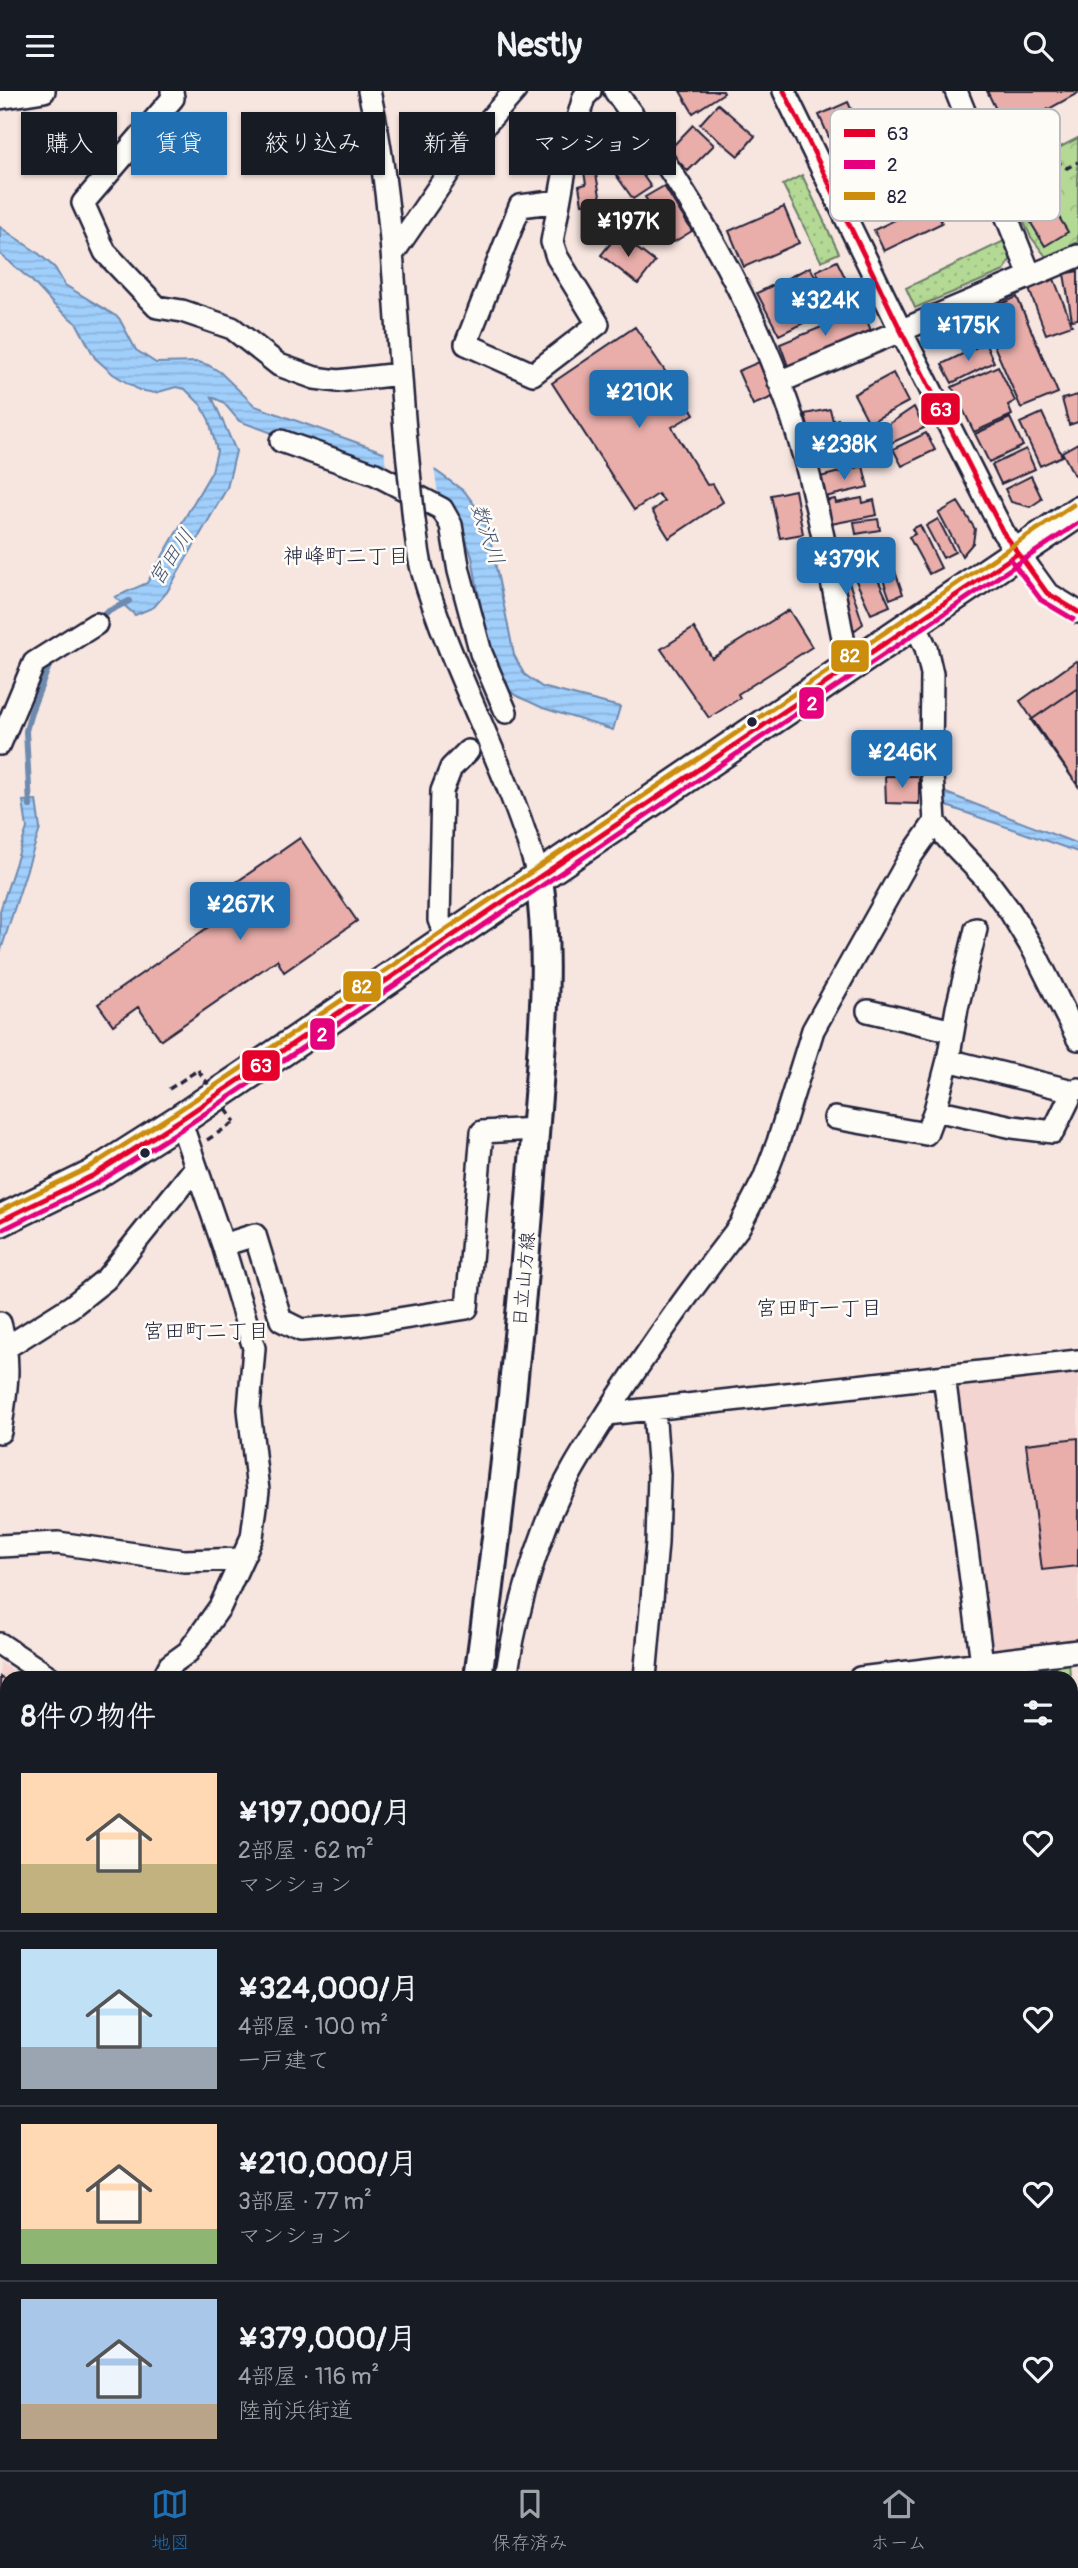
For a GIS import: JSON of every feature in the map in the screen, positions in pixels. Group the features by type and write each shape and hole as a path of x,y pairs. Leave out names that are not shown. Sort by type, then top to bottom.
{"highway":[{"path":"0,1221 92,1176 180,1119 539,879 1078,512"}],"main road":[{"name":"日立山方線","path":"479,1671 505,1470 528,1235 543,1023 545,940 539,879"}],"street":[{"path":"0,98 44,91"},
{"path":"172,91 173,98 83,203 105,252 157,307 182,311 232,328 279,365 315,378 338,381 400,375"},
{"path":"369,91 379,136 394,252 400,375 414,521 422,571 437,614 517,806 539,879"},
{"path":"394,252 469,143 515,91"},
{"path":"559,201 520,206 466,344 533,374 598,324 557,257 552,242 568,153 584,97 590,91"},
{"path":"615,91 653,142 718,248 751,314 779,382 806,464 849,668"},
{"path":"784,91 830,185"},
{"path":"956,91 963,109"},
{"path":"847,221 1003,531 1047,593 1078,613"},
{"path":"1009,221 1031,275"},
{"path":"779,382 1078,256"},
{"path":"281,441 375,474 442,509 451,525 459,571 481,653 506,712"},
{"path":"0,744 34,663 96,624"},
{"path":"915,624 926,648 932,674 931,759 935,822 986,879 1010,911 1034,951 1078,1039"},
{"path":"448,938 439,920 442,791 451,768 468,751"},
{"path":"507,1671 522,1599 547,1522 577,1461 657,1337 751,1207 778,1142 813,1030 909,859 935,822"},
{"path":"835,1118 926,1134 948,1060 976,929"},
{"path":"867,1011 953,1031"},
{"path":"935,1110 1013,1127 1053,1132 1076,1090 948,1060"},
{"path":"167,1671 170,1665 188,1652 220,1608 252,1537 258,1491 249,1409 254,1348 223,1245 180,1119"},
{"path":"223,1245 255,1234 281,1320 301,1330 360,1325 467,1308 482,1132 535,1129"},
{"path":"7,1347 72,1306 106,1279 196,1167"},
{"path":"0,1323 7,1347 8,1376 0,1432"},
{"path":"607,1414 1078,1361"},
{"path":"944,1376 983,1671 1078,1651"},
{"path":"646,1671 657,1543 659,1475 654,1409"},
{"path":"0,1546 58,1543 184,1561 242,1559"},
{"path":"0,1644 40,1671"}],"path":[{"path":"1060,163 1068,168 1078,162"},
{"path":"169,1089 198,1070 234,1122 206,1141"}],"shaded area":[{"path":"1078,1367 1078,1640 992,1652 953,1383"},
{"path":"0,1662 13,1671 0,1671"}],"green space":[{"path":"1078,138 1078,242 1047,258 1031,237 1023,221 1060,221 1060,147"},
{"path":"802,175 839,253 821,261 783,185"},
{"path":"1004,241 1012,256 1004,271 915,308 906,288"},
{"path":"1069,1659 1070,1671 1001,1671"}],"water":[{"name":"数沢川","path":"0,227 55,268 65,285 119,318 136,350 156,363 198,362 208,365 220,372 255,406 436,471 465,492 479,511 490,538 514,655 524,674 542,687 620,707 613,730 543,708 515,695 502,684 489,653 472,557 462,529 374,470 239,421 223,402 212,397 236,451 227,488 167,592 154,607 135,615 115,597 147,583 212,471 217,451 209,420 201,405 185,389 176,387 155,393 139,390 113,374 95,358 77,324 0,254"},
{"path":"946,793 1078,844 1078,852 944,805"},
{"path":"36,800 40,829 0,953 0,911 27,828 23,801"}],"pier":[{"path":"384,447 434,467 439,502 387,479"}],"building":[{"path":"680,91 723,91 724,93 693,113"},
{"path":"987,91 1078,91 1049,109 996,109"},
{"path":"848,102 851,109 832,109"},
{"path":"718,104 755,136 738,156 700,124"},
{"path":"830,110 830,140 819,115"},
{"path":"693,125 714,145 688,171 676,159 676,143"},
{"path":"584,175 596,175 601,201 582,204 579,186 586,184"},
{"path":"616,175 643,175 651,187 633,199"},
{"path":"664,186 692,231 674,242 645,197"},
{"path":"784,207 799,243 744,267 729,231"},
{"path":"1060,219 1068,232 1045,246 1031,223 1060,221"},
{"path":"893,221 942,223 884,251 874,230"},
{"path":"618,234 655,262 638,284 601,255"},
{"path":"837,261 857,302 837,313 816,271"},
{"path":"810,267 832,309 779,335 757,293"},
{"path":"1078,271 1078,319 1072,320 1064,274"},
{"path":"1054,279 1072,325 1046,334 1029,289"},
{"path":"1017,297 1058,393 1021,408 980,313"},
{"path":"863,310 871,331 788,366 780,344"},
{"path":"635,327 694,414 672,427 707,485 713,484 723,502 669,538 652,511 664,501 658,494 634,510 552,383"},
{"path":"985,343 994,362 952,383 942,364"},
{"path":"759,362 773,397 753,405 738,371"},
{"path":"998,366 1015,401 1008,405 1012,415 974,432 952,387"},
{"path":"893,373 908,402 869,423 854,394"},
{"path":"1078,395 1078,422 1069,425 1062,399"},
{"path":"914,407 924,428 865,455 861,443"},
{"path":"830,409 833,421 838,419 848,458 828,464 826,455 815,458 805,414"},
{"path":"1042,413 1062,456 1040,466 1020,423"},
{"path":"1010,418 1023,446 989,462 975,434"},
{"path":"926,433 935,450 902,466 893,449"},
{"path":"1078,443 1078,472 1074,475 1062,452"},
{"path":"1026,449 1035,469 1001,484 992,465"},
{"path":"863,466 868,487 825,497 820,477"},
{"path":"1031,476 1042,499 1030,507 1011,502 1005,489"},
{"path":"795,490 803,534 780,538 771,495"},
{"path":"862,498 863,503 874,500 877,515 826,525 821,502 835,499 836,503"},
{"path":"958,502 975,529 973,543 962,556 939,513"},
{"path":"878,519 880,530 856,534 854,522"},
{"path":"938,519 955,552 943,558 926,526"},
{"path":"920,525 941,568 929,574 909,537 915,534 912,529"},
{"path":"866,553 890,606 871,614 847,561"},
{"path":"891,560 903,594 890,599 878,565"},
{"path":"842,561 863,624 855,630 845,625 831,565"},
{"path":"789,610 812,647 738,694 740,698 709,718 661,649 694,628 712,658"},
{"path":"1078,662 1078,786 1020,701"},
{"path":"1078,688 1078,786 1031,720"},
{"path":"885,776 919,776 919,804 886,803"},
{"path":"300,838 357,921 284,972 277,960 161,1040 138,1007 113,1025 98,1004 227,914 215,897"},
{"path":"1078,1438 1078,1566 1042,1570 1026,1444"}],"waterway":[{"name":"宮田川","path":"95,618 129,601"},
{"name":"宮田川","path":"30,806 26,731 51,661"}],"transit line":[{"name":"63","path":"784,91 830,185"},
{"name":"63","path":"847,221 1003,532 1047,593 1078,612"},
{"name":"82","path":"0,1211 88,1168 175,1113 1073,505"},
{"name":"2","path":"4,1229 97,1183 185,1127 1078,523"},
{"name":"63","path":"0,1221 92,1176 180,1120 1017,554"},
{"name":"2","path":"1010,559 1041,600 1073,619"}],"district":[{"name":"神峰町二丁目","path":"346,556"},
{"name":"宮田町一丁目","path":"819,1308"},
{"name":"宮田町二丁目","path":"206,1331"}]}
